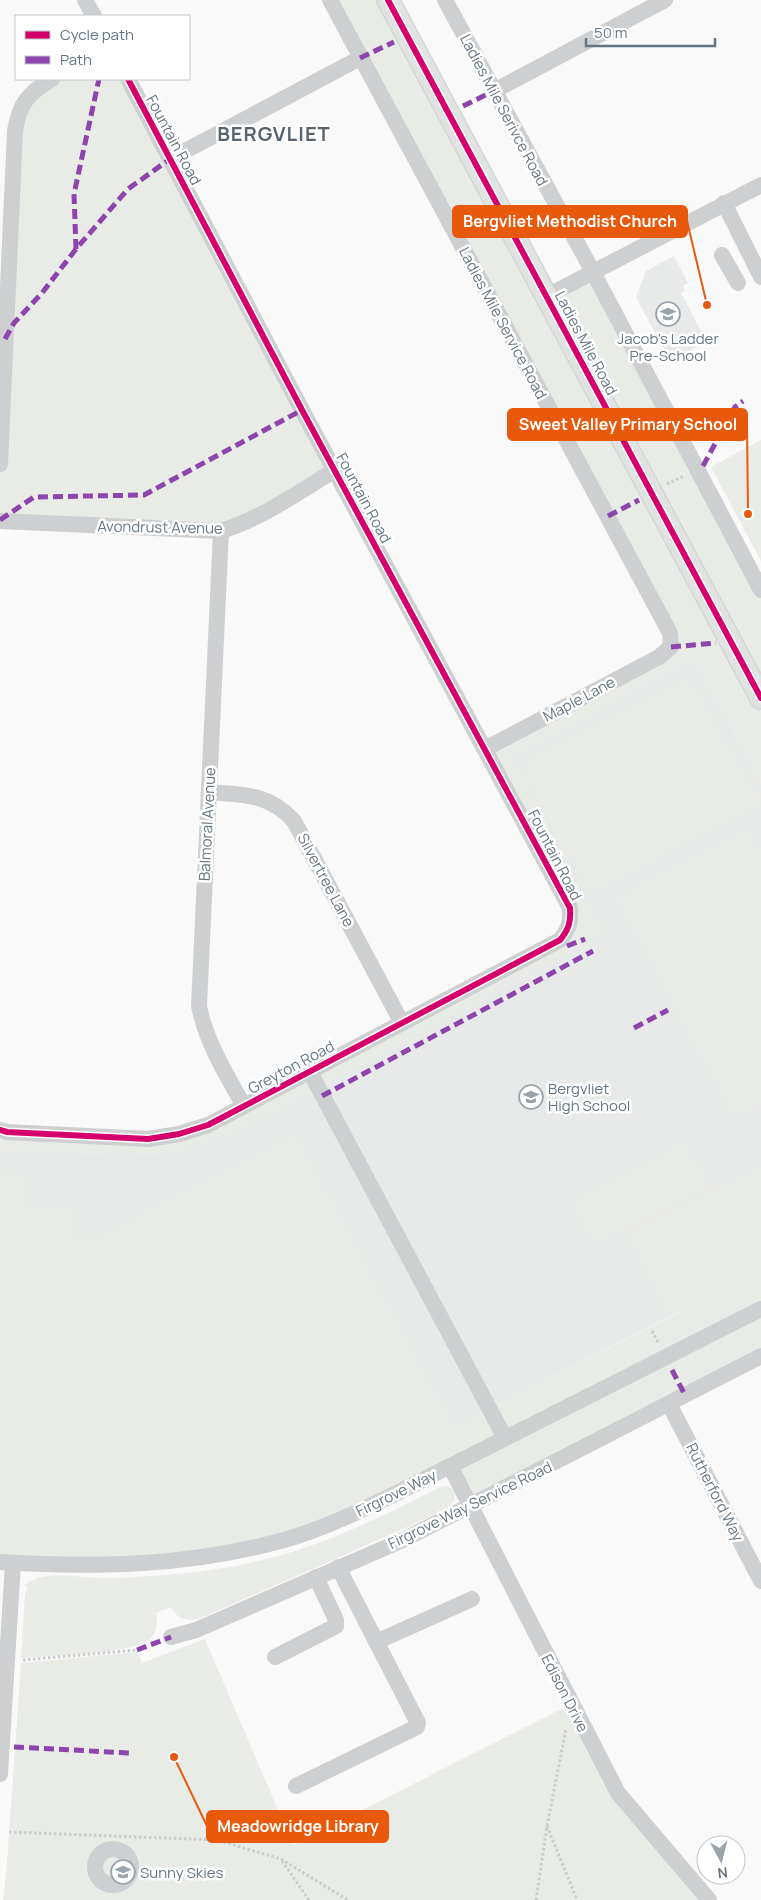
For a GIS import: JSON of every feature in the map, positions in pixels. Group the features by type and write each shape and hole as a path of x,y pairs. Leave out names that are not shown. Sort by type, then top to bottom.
{"main road":[{"name":"Ladies Mile Road","path":"388,0 761,698"}],"street":[{"path":"85,0 93,15"},
{"name":"Ladies Mile Service Road","path":"330,0 617,532 670,633 671,647"},
{"name":"Ladies Mile Serivce Road","path":"445,0 593,272"},
{"path":"494,91 665,0"},
{"path":"170,159 360,58"},
{"path":"0,464 2,339 15,131 18,113 26,99 40,86 50,80"},
{"name":"Fountain Road","path":"129,80 570,908 571,920 568,930"},
{"path":"547,296 761,185"},
{"path":"724,203 761,277"},
{"path":"722,255 738,283"},
{"path":"593,272 761,590"},
{"name":"Avondrust Avenue","path":"0,521 221,531 241,525 262,514 335,470"},
{"name":"Balmoral Avenue","path":"221,531 200,1006 203,1026 216,1055 244,1106"},
{"name":"Maple Lane","path":"485,749 659,657 671,647"},
{"name":"Silvertree Lane","path":"209,792 253,795 269,800 284,809 294,821 402,1023"},
{"name":"Greyton Road","path":"0,1130 7,1132 148,1138 178,1134 208,1125 560,940 568,930"},
{"path":"310,1072 506,1438"},
{"name":"Firgrove Way","path":"6,1563 106,1566 174,1562 225,1554 286,1540 346,1518 761,1309"},
{"name":"Firgrove Way Service Road","path":"171,1637 196,1630 403,1540 761,1356"},
{"name":"Rutherford Way","path":"669,1404 761,1581"},
{"name":"Edison Drive","path":"450,1466 618,1794 709,1900"},
{"path":"0,1774 6,1563"},
{"path":"296,1786 418,1726 417,1718 338,1567"},
{"path":"275,1657 336,1626 336,1620 316,1577"},
{"path":"376,1642 472,1599"}],"path":[{"path":"666,485 689,474"},
{"path":"652,1331 658,1344"},
{"path":"19,1661 137,1650"},
{"path":"536,1900 547,1826 571,1704"},
{"path":"547,1826 577,1900"},
{"path":"9,1832 217,1840 280,1859 348,1900"},
{"path":"280,1859 309,1900"}],"shaded area":[{"path":"330,0 388,0 547,296 593,272 761,589 761,783 694,658 511,757 605,932 223,1137 173,1154 0,1151 0,1130 179,1134 560,940 571,920 485,749 671,647"},
{"path":"51,80 129,80 335,470 241,525 0,521 0,464 18,113"},
{"name":"Jacob's Ladder Pre-School","path":"674,256 688,283 683,286 685,290 681,293 702,333 706,331 711,340 670,361 636,297 646,271"},
{"path":"761,440 761,561 711,467"},
{"name":"Bergvliet High School","path":"694,658 761,783 761,1270 319,1496 0,1526 0,1151 173,1154 282,1107 604,932 511,757"},
{"path":"688,676 761,798 761,804 590,896 524,775 529,758"},
{"path":"748,827 761,850 761,1104 733,1119 615,897"},
{"path":"295,1132 455,1426 688,1308 668,1317 625,1232 761,1164 761,1356 470,1506 450,1466 397,1493 225,1554 0,1562 0,1172 30,1172 29,1208 76,1209 75,1236 99,1236"},
{"path":"686,1140 710,1186 591,1246 570,1202"},
{"path":"447,1486 454,1492 455,1500 448,1507 412,1525 199,1619 190,1620 179,1617 171,1607 156,1613 157,1624 155,1632 148,1641 139,1645 107,1651 21,1658 25,1594 28,1588 25,1585 35,1579 58,1575 106,1578 167,1575 224,1568 280,1556 335,1537 440,1487"},
{"path":"205,1639 293,1845 571,1704 610,1781 709,1900 3,1900 21,1663 138,1652 142,1663"}],"marked path":[{"path":"360,58 394,42"},
{"path":"76,249 74,194 99,80"},
{"path":"463,106 494,91"},
{"path":"5,339 14,323 42,293 76,249 128,189 170,159"},
{"path":"703,466 735,407 743,401"},
{"path":"0,520 34,497 144,495 302,410"},
{"path":"608,516 639,500"},
{"path":"671,647 716,643"},
{"path":"567,946 585,939"},
{"path":"322,1096 593,951"},
{"path":"634,1028 668,1010"},
{"path":"672,1370 685,1395"},
{"path":"137,1650 171,1637"},
{"path":"14,1747 130,1753"}],"cycle path":[{"path":"388,0 761,698"},
{"path":"0,1130 7,1132 148,1139 179,1134 208,1125 560,940 566,932 570,921 570,908 302,410 129,80"}],"place":[{"name":"Bergvliet Methodist Church","path":"707,305"},
{"name":"Jacob's Ladder Pre-School","path":"668,314"},
{"name":"Sweet Valley Primary School","path":"748,514"},
{"name":"Bergvliet High School","path":"531,1097"},
{"name":"Meadowridge Library","path":"174,1757"},
{"name":"Sunny Skies","path":"123,1872"}],"district":[{"name":"BERGVLIET","path":"274,133"}]}
